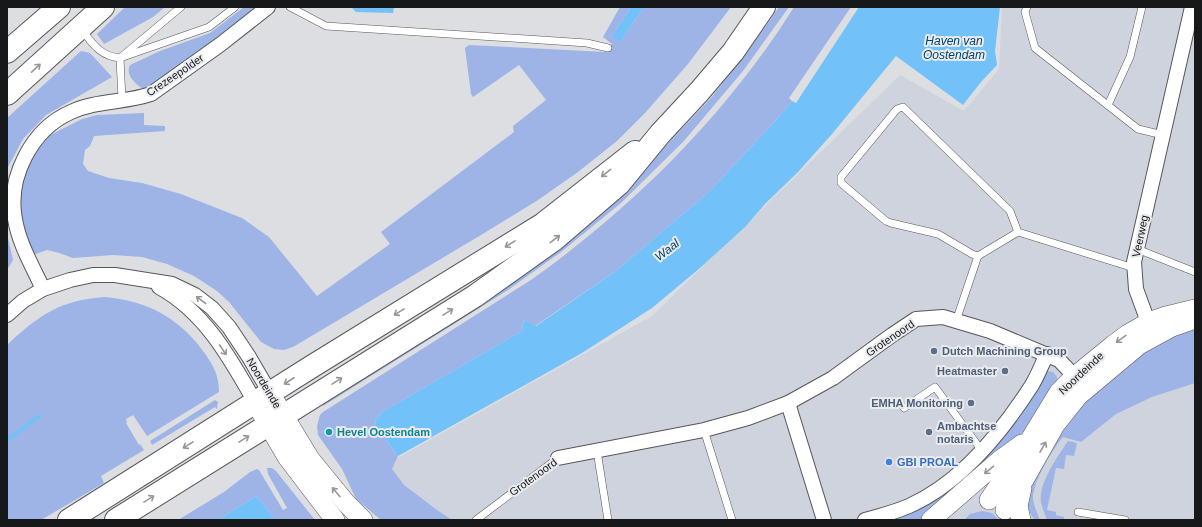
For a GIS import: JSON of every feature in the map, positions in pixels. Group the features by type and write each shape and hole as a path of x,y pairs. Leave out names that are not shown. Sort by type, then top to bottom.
{"main road":[{"path":"7,52 60,7"},
{"path":"7,94 103,7"},
{"path":"116,520 475,296 555,239 619,184 660,134 699,92 733,52 764,7"},
{"path":"69,520 262,398 543,224 607,172 660,134"},
{"name":"Noordeinde","path":"989,500 1031,438 1059,392 1081,383 1123,358 1139,345 1151,329 1166,316 1195,309"},
{"name":"Noordeinde","path":"1151,329 1172,327 1195,319"},
{"name":"Noordeinde","path":"1014,515 1024,480 1055,425 1068,408 1081,383"},
{"name":"Noordeinde","path":"262,398 276,420 346,503 363,520"},
{"name":"Noordeinde","path":"276,420 287,457 335,520"},
{"path":"931,520 1000,460 1031,438"},
{"path":"952,520 957,511 964,505 973,501 989,500 1000,505 1014,515"}],"street":[{"name":"Crezeepolder","path":"43,289 19,237 14,219 13,201 16,180 23,158 37,139 51,125 70,112 101,102 140,98 151,94 268,7"},
{"name":"Veerweg","path":"1151,329 1137,293 1134,268 1192,7"},
{"name":"Noordeinde","path":"7,316 23,301 43,289 70,280 92,275 115,275 172,284 195,295 212,308 229,327 249,357 262,398"},
{"name":"Grotenoord","path":"558,458 704,430 748,418 788,403 833,378 916,319 943,317 990,331 1060,360 1081,383"},
{"path":"865,520 910,506 956,476 993,439 1032,384 1047,354"},
{"path":"788,403 824,520"}],"lane":[{"path":"120,58 181,7"},
{"path":"80,28 99,50 111,57 120,58 209,27 235,7"},
{"path":"290,7 326,26 587,44 608,48"},
{"path":"1027,7 1025,12 1035,48 1138,128 1163,135"},
{"path":"1108,105 1130,57 1142,7"},
{"path":"120,58 122,100"},
{"path":"978,256 938,234 886,221 841,183 842,177 897,109 903,107 1010,211 1018,232"},
{"path":"956,321 978,256 1018,232 1134,268"},
{"path":"1137,249 1195,272"},
{"path":"904,408 936,387 982,451"},
{"path":"704,430 732,520"},
{"path":"597,451 608,520"},
{"name":"Grotenoord","path":"476,520 558,458"},
{"path":"1078,512 1125,520"}],"shaded area":[{"path":"125,7 165,7 153,17 104,44 97,34"},
{"path":"244,7 256,7 149,89 143,89 130,75 130,65 160,51 210,33"},
{"path":"620,7 631,7 612,36 622,39 644,7 731,7 688,64 645,113 617,141 578,172 538,200 481,235 293,347 284,350 274,349 261,342 229,302 217,291 194,276 167,264 142,257 113,255 73,258 47,250 33,255 23,226 19,198 22,174 44,138 82,119 97,115 144,113 144,125 165,126 165,131 94,136 90,146 85,150 83,164 88,171 109,178 142,183 181,194 242,218 269,237 317,296 390,244 381,232 514,132 513,126 546,100 519,65 473,97 471,94 465,48 469,45 605,52 612,44 603,37"},
{"path":"779,7 789,7 743,71 683,142 621,203 561,252 508,290 323,406 320,400 611,200 659,153 711,98"},
{"path":"794,7 851,7 789,98 792,101 709,192 616,271 535,326 524,320 522,331 382,412 376,420 375,425 398,456 392,469 404,485 452,520 381,520 356,499 342,469 318,435 317,426 320,415 531,280 606,222 642,190 708,121 739,85 768,46"},
{"path":"1002,7 1195,7 1195,520 448,520 401,485 385,465 652,316 900,75 964,111 999,69"},
{"path":"81,51 90,53 112,77 46,115 23,139 8,167 7,174 7,118"},
{"path":"7,234 13,260 7,270"},
{"path":"105,297 121,299 150,308 163,314 186,331 206,355 214,368 217,376 219,392 147,436 133,415 126,419 126,423 139,445 140,444 144,450 101,476 104,483 41,520 7,520 7,345 29,325 51,311 75,302"},
{"path":"1195,321 1195,383 1152,397 1116,414 1081,442 1063,437 1049,458 1036,484 1033,499 1040,520 1035,520 1028,507 1028,492 1074,405 1128,358"},
{"path":"1046,371 1053,372 1057,377 1057,381 1025,430 1006,450 925,520 884,520 957,484 975,468 989,454 1037,391"},
{"path":"215,400 218,402 217,409 215,407 152,445 150,441"},
{"path":"1068,441 1077,443 1074,456 1066,455 1064,469 1056,468 1047,510 1056,512 1056,515 1064,517 1064,520 1047,520 1041,502 1043,487 1050,470"},
{"path":"267,468 272,468 276,471 315,520 276,520 256,496 218,520 178,520 224,492 250,472 257,469 283,510 287,508 268,474"},
{"path":"982,511 992,513 999,520 964,520 970,514"}],"water":[{"path":"351,7 394,7 393,13 356,12"},
{"path":"631,7 644,7 620,42 612,36"},
{"name":"Haven van Oostendam","path":"859,7 1000,7 995,51 997,65 963,105 896,56 832,134 745,227 700,268 652,308 582,353 398,456 375,425 376,420 382,412 522,331 524,320 536,326 616,271 709,192 792,101 796,103"},
{"path":"256,496 276,520 218,520"}],"waterway":[{"path":"7,440 39,416"}],"place":[{"name":"Dutch Machining Group","path":"934,351"},
{"name":"Heatmaster","path":"1005,371"},
{"name":"EMHA Monitoring","path":"971,403"},
{"name":"Hevel Oostendam","path":"329,432"},
{"name":"Ambachtse notaris","path":"929,432"},
{"name":"GBI PROAL","path":"889,462"}],"water label":[{"name":"Waal","path":"667,250"}]}
